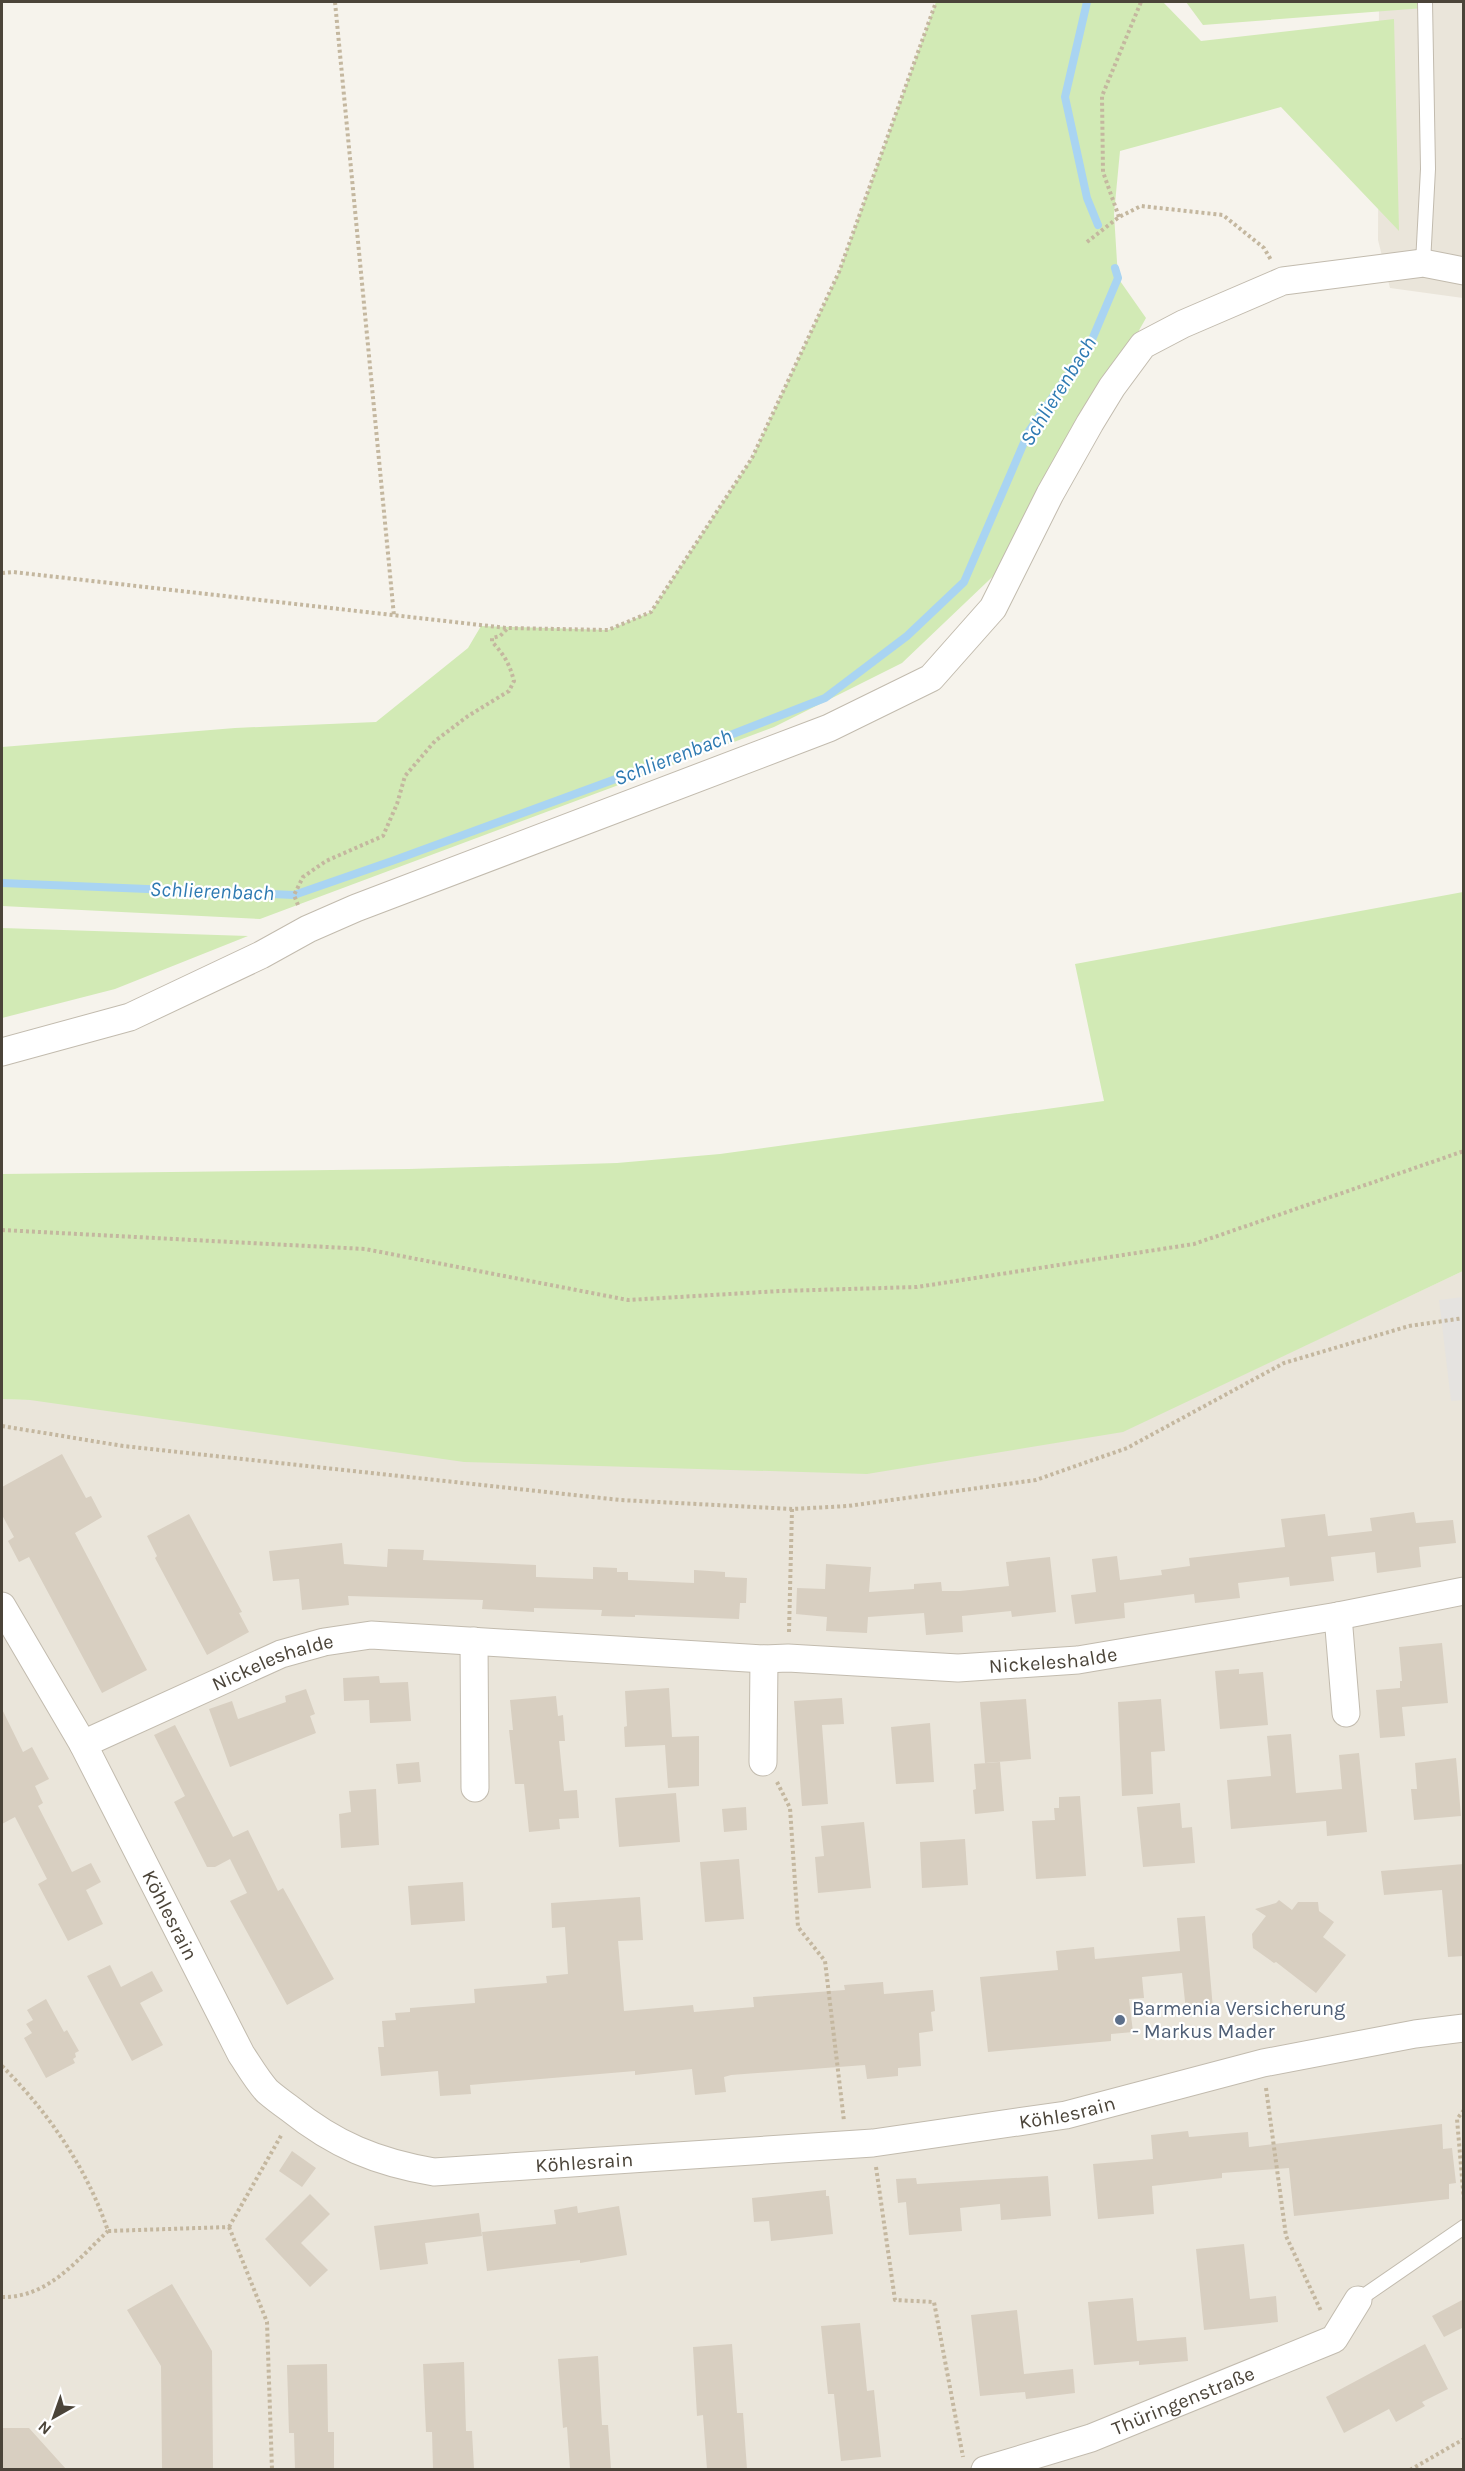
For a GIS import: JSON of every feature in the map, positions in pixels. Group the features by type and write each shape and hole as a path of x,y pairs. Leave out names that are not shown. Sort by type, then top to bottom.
{"street":[{"path":"2,1052 130,1017 261,955 308,929 356,908 829,728 931,678 993,608 1050,494 1090,423 1112,387 1143,345 1183,324 1283,281 1423,263 1464,271"},
{"name":"Nickeleshalde","path":"83,1744 281,1654 324,1642 372,1635 958,1668 1078,1660 1338,1616 1464,1591"},
{"name":"Köhlesrain","path":"2,1606 83,1744 241,2054 268,2091 328,2136 369,2157 434,2172 860,2144 1066,2115 1263,2063 1415,2034 1464,2028"},
{"path":"1338,1616 1346,1713"},
{"path":"474,1641 475,1788"},
{"path":"763,1762 776,1659"},
{"path":"1334,2339 1358,2301"},
{"name":"Thüringenstraße","path":"974,2464 1091,2438 1334,2339"}],"lane":[{"path":"1423,263 1428,169 1425,2"},
{"path":"1358,2301 1464,2227"}],"path":[{"path":"335,2 394,616"},
{"path":"2,573 13,572 208,593 507,628 608,630 651,612 752,458 834,282 936,2"},
{"path":"1119,217 1103,172 1102,96 1141,2"},
{"path":"1087,242 1119,217 1141,206 1223,215 1264,248 1283,281"},
{"path":"308,929 294,895 303,877 326,861 382,836 397,804 405,776 435,741 468,716 509,691 514,681 511,668 492,642 492,638 500,636 507,628"},
{"path":"2,1230 365,1249 628,1300 780,1291 917,1287 1194,1244 1464,1151"},
{"path":"2,1426 123,1446 620,1500 792,1509 848,1506 1035,1480 1127,1448 1284,1363 1408,1326 1464,1318"},
{"path":"776,1659 792,1509"},
{"path":"763,1762 778,1782 790,1808 798,1927 825,1961 860,2144 895,2300 934,2302 974,2464"},
{"path":"1263,2063 1286,2236 1334,2339"},
{"path":"2,2066 44,2111 98,2201 108,2231"},
{"path":"1464,2110 1457,2119 1464,2201"},
{"path":"229,2227 280,2136"},
{"path":"2,2297 15,2297 37,2290 57,2279 108,2231 229,2227"},
{"path":"229,2227 267,2322 272,2469"},
{"path":"1410,2469 1464,2439"}],"shaded area":[{"path":"1379,2 1463,2 1463,298 1390,288 1378,240"},
{"path":"1463,1271 1463,2469 2,2470 2,1399 1123,1431"},
{"path":"1463,1297 1463,1400 1451,1401 1439,1300"}],"green space":[{"path":"936,2 1163,2 1201,41 1394,19 1399,231 1281,107 1120,151 1114,214 1118,278 1146,318 1008,562 902,663 774,727 260,919 2,906 2,747 235,728 376,722 468,648 481,626 608,630 651,612 752,458 839,272"},
{"path":"1186,2 1425,2 1424,8 1203,25"},
{"path":"1463,892 1463,1271 1123,1432 867,1474 464,1462 30,1400 2,1399 2,1174 409,1169 617,1163 720,1154 1104,1101 1075,964"},
{"path":"2,928 248,936 115,989 2,1018"}],"building":[{"path":"62,1454 86,1498 91,1496 102,1517 75,1533 147,1670 102,1693 29,1557 19,1562 8,1541 14,1537 2,1515 2,1487"},
{"path":"1414,1512 1416,1523 1453,1520 1456,1543 1419,1547 1421,1567 1377,1573 1375,1552 1331,1557 1334,1581 1290,1586 1289,1577 1238,1583 1240,1598 1195,1603 1194,1594 1124,1603 1125,1618 1075,1624 1071,1595 1096,1592 1092,1559 1117,1556 1120,1580 1162,1575 1161,1570 1190,1566 1189,1558 1285,1547 1281,1519 1325,1514 1328,1536 1372,1531 1370,1518"},
{"path":"189,1514 242,1612 239,1613 249,1632 207,1655 155,1558 157,1556 147,1536"},
{"path":"342,1543 344,1564 387,1567 388,1549 424,1550 423,1560 536,1565 536,1577 593,1579 593,1567 617,1568 617,1572 628,1572 628,1580 694,1583 694,1570 725,1572 725,1577 747,1578 746,1603 740,1603 739,1619 601,1616 602,1610 534,1608 534,1612 482,1609 483,1600 348,1596 349,1605 302,1610 299,1579 273,1581 269,1551"},
{"path":"1050,1557 1056,1612 1012,1617 1011,1611 962,1616 963,1632 926,1635 924,1613 868,1617 867,1633 826,1631 827,1617 796,1614 797,1588 825,1589 826,1564 871,1567 869,1592 914,1589 914,1584 941,1582 942,1591 960,1591 1009,1586 1006,1562"},
{"path":"1442,1643 1448,1703 1402,1707 1405,1736 1380,1738 1376,1690 1400,1688 1400,1681 1402,1681 1399,1647"},
{"path":"1239,1669 1239,1674 1263,1672 1268,1725 1220,1729 1215,1671"},
{"path":"379,1676 380,1683 408,1682 411,1721 370,1723 369,1700 344,1701 343,1678"},
{"path":"669,1688 672,1737 699,1736 699,1786 668,1788 665,1745 625,1747 624,1727 627,1726 625,1691"},
{"path":"306,1689 315,1714 310,1716 316,1733 230,1767 209,1709 232,1701 238,1719 286,1702 285,1696"},
{"path":"556,1696 558,1716 563,1715 565,1741 559,1741 564,1791 577,1790 579,1818 559,1819 560,1829 529,1832 524,1784 515,1784 509,1730 513,1730 510,1700"},
{"path":"842,1698 844,1724 822,1725 828,1804 802,1806 794,1701"},
{"path":"1026,1699 1031,1759 985,1763 980,1702"},
{"path":"1161,1699 1165,1751 1151,1752 1153,1794 1122,1796 1118,1702"},
{"path":"2,1709 23,1752 32,1747 49,1779 35,1786 43,1803 38,1806 72,1872 91,1863 101,1882 86,1890 103,1924 68,1941 38,1884 47,1879 15,1817 2,1824"},
{"path":"930,1723 934,1782 896,1784 891,1727"},
{"path":"175,1725 233,1837 248,1830 278,1891 283,1888 334,1979 287,2005 230,1901 247,1893 230,1859 215,1867 207,1867 174,1802 185,1796 154,1735"},
{"path":"1291,1734 1296,1793 1342,1789 1339,1755 1359,1753 1367,1832 1327,1836 1326,1821 1231,1829 1227,1780 1271,1776 1267,1736"},
{"path":"1456,1758 1461,1816 1414,1820 1411,1789 1417,1789 1415,1763"},
{"path":"419,1762 421,1782 398,1784 396,1764"},
{"path":"1000,1762 1004,1811 975,1814 974,1764"},
{"path":"376,1789 379,1845 341,1848 339,1814 351,1812 349,1791"},
{"path":"676,1793 680,1842 619,1847 615,1798"},
{"path":"1080,1796 1086,1876 1036,1879 1032,1821 1055,1820 1054,1808 1059,1808 1059,1797"},
{"path":"1180,1803 1182,1828 1192,1827 1195,1863 1143,1867 1137,1807"},
{"path":"746,1807 747,1830 724,1832 722,1809"},
{"path":"864,1822 871,1888 818,1893 815,1857 824,1856 821,1826"},
{"path":"965,1839 968,1885 922,1888 920,1842"},
{"path":"739,1859 744,1919 705,1922 700,1862"},
{"path":"1464,1864 1464,1956 1448,1957 1442,1890 1384,1895 1381,1871"},
{"path":"463,1882 465,1921 411,1925 408,1886"},
{"path":"640,1897 643,1940 618,1941 624,2011 693,2005 694,2012 754,2007 753,1997 845,1990 844,1985 883,1982 884,1994 933,1990 935,2011 931,2012 933,2031 919,2033 921,2066 898,2068 898,2076 867,2079 865,2065 731,2075 724,2077 726,2092 695,2095 692,2069 635,2075 635,2071 470,2085 471,2094 440,2096 438,2071 381,2076 378,2047 384,2047 382,2021 396,2020 395,2013 410,2012 410,2008 475,2003 474,1989 547,1983 546,1976 568,1974 565,1927 552,1928 551,1903"},
{"path":"1279,1900 1292,1910 1298,1902 1318,1902 1319,1911 1334,1922 1323,1937 1346,1955 1316,1993 1276,1962 1274,1963 1253,1948 1252,1934 1266,1916 1255,1909"},
{"path":"1205,1916 1213,2009 1186,2011 1182,1973 1142,1977 1144,1998 1129,1999 1133,2032 1111,2034 1111,2041 988,2052 980,1977 1058,1970 1056,1951 1094,1947 1095,1959 1180,1951 1177,1918"},
{"path":"110,1965 121,1987 152,1971 163,1991 140,2003 163,2045 132,2061 87,1976"},
{"path":"46,1999 64,2032 67,2030 79,2051 75,2053 76,2057 73,2059 75,2063 46,2078 24,2038 32,2033 26,2024 33,2020 27,2010"},
{"path":"1442,2124 1443,2149 1452,2148 1456,2183 1449,2184 1449,2199 1294,2216 1289,2168 1222,2173 1222,2178 1152,2186 1154,2214 1098,2219 1093,2164 1153,2159 1151,2135 1188,2131 1189,2137 1248,2132 1249,2147"},
{"path":"292,2151 316,2168 302,2187 279,2171"},
{"path":"1048,2176 1051,2216 1001,2220 1000,2204 960,2208 962,2231 909,2235 906,2202 898,2203 896,2179 916,2178 917,2184"},
{"path":"826,2190 826,2196 829,2196 833,2234 771,2241 769,2221 754,2222 752,2198"},
{"path":"310,2194 330,2214 301,2243 328,2270 310,2287 265,2239"},
{"path":"577,2206 578,2213 619,2206 627,2255 580,2263 580,2260 487,2271 482,2232 556,2224 554,2210"},
{"path":"479,2213 482,2236 425,2243 428,2264 380,2270 374,2226"},
{"path":"1244,2244 1250,2299 1276,2296 1278,2322 1204,2330 1196,2249"},
{"path":"172,2284 212,2351 213,2469 162,2469 161,2366 127,2310"},
{"path":"1133,2298 1137,2341 1186,2337 1188,2361 1139,2365 1139,2361 1094,2365 1088,2302"},
{"path":"1464,2299 1464,2327 1444,2337 1432,2316"},
{"path":"1017,2310 1024,2374 1073,2369 1075,2393 1026,2399 1025,2392 980,2396 971,2315"},
{"path":"860,2323 867,2391 874,2390 881,2457 841,2461 834,2394 828,2394 821,2326"},
{"path":"732,2344 737,2413 743,2413 747,2469 707,2469 703,2415 697,2416 693,2347"},
{"path":"1425,2344 1448,2389 1422,2402 1425,2406 1396,2422 1389,2409 1344,2433 1326,2397"},
{"path":"598,2356 602,2425 608,2425 611,2469 570,2469 567,2427 563,2428 558,2359"},
{"path":"464,2362 466,2431 472,2431 474,2469 433,2469 432,2432 426,2432 423,2364"},
{"path":"327,2364 328,2432 334,2432 334,2469 295,2469 294,2433 289,2433 287,2365"},
{"path":"2,2428 29,2428 66,2469 2,2469"}],"waterway":[{"name":"Schlierenbach","path":"1087,2 1065,97 1087,198 1098,225"},
{"name":"Schlierenbach","path":"2,883 294,895 651,766 825,698 907,636 964,582 1029,431 1091,342 1118,278 1115,268"}],"place":[{"name":"Barmenia Versicherung - Markus Mader","path":"1120,2020"}]}
